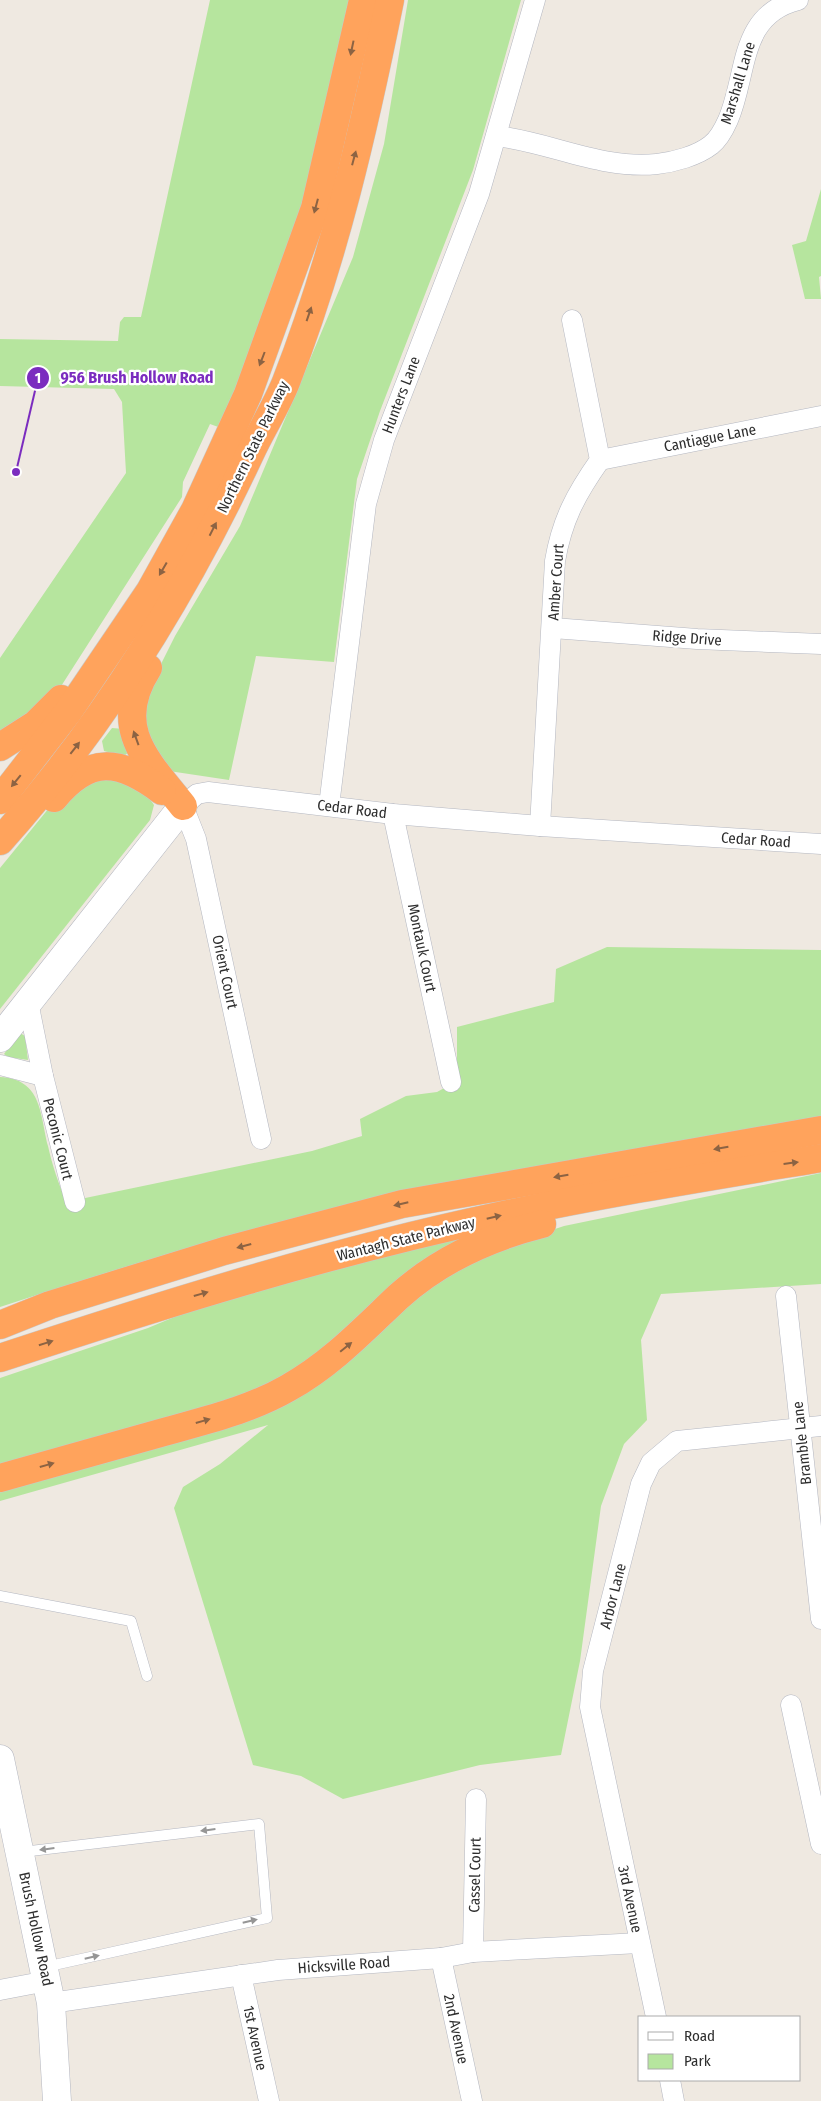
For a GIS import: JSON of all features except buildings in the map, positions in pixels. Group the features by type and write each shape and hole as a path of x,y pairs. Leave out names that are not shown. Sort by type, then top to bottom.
{"highway":[{"name":"Northern State Parkway","path":"0,800 68,712 127,628 195,510 248,394 272,333 315,208 363,0"},
{"name":"Northern State Parkway","path":"0,841 90,728 142,652 190,573 283,388 328,258 372,90 390,0"},
{"path":"183,806 138,746 134,735 131,710 138,686 158,653 190,573"},
{"path":"0,748 23,734 47,715 127,628"},
{"path":"0,850 41,814 66,784 76,776 95,767 119,766 130,770 183,806"},
{"name":"Wantagh State Parkway","path":"0,1325 50,1305 224,1251 402,1204 821,1130"},
{"name":"Wantagh State Parkway","path":"0,1358 177,1301 388,1243 563,1203 758,1167 821,1158"},
{"path":"0,1478 240,1410 288,1389 351,1343 421,1278 476,1246 512,1232 641,1201 758,1167"}],"main road":[{"name":"Cedar Road","path":"0,1038 183,806"},
{"name":"Brush Hollow Road","path":"0,1760 47,1984 57,2101"}],"street":[{"name":"Hunters Lane","path":"329,806 366,504 384,440 479,194 535,0"},
{"name":"Marshall Lane","path":"496,136 519,138 550,148 624,165 658,164 692,155 711,145 722,132 730,113 755,30 767,15 783,4 798,0"},
{"path":"572,320 600,460"},
{"name":"Cantiague Lane","path":"600,460 821,416"},
{"name":"Amber Court","path":"540,826 553,628 555,560 560,532 576,494 600,460"},
{"name":"Ridge Drive","path":"553,628 697,639 821,644"},
{"name":"Cedar Road","path":"183,806 197,794 208,792 393,814 540,826 821,844"},
{"name":"Orient Court","path":"183,806 196,839 261,1139"},
{"name":"Montauk Court","path":"393,814 451,1082"},
{"name":"Peconic Court","path":"28,1002 43,1076 75,1202"},
{"path":"0,1065 43,1076"},
{"name":"Bramble Lane","path":"786,1296 821,1619"},
{"name":"Arbor Lane","path":"605,1780 590,1707 593,1671 641,1484 651,1463 677,1441 821,1426"},
{"path":"791,1704 821,1844"},
{"name":"3rd Avenue","path":"605,1780 656,2016"},
{"name":"Cassel Court","path":"473,1952 476,1799"},
{"name":"Hicksville Road","path":"0,1990 47,1984 241,1976 278,1970 441,1958 473,1952 639,1943"},
{"name":"2nd Avenue","path":"441,1958 472,2101"},
{"name":"1st Avenue","path":"241,1976 269,2101"},
{"path":"670,2081 674,2101"}],"lane":[{"path":"0,1596 131,1621 147,1676"},
{"path":"20,1852 259,1824 267,1918 47,1984"}],"green space":[{"path":"210,0 351,0 328,103 293,236 221,428 210,424 183,482 182,497 58,691 0,735 0,658 126,473 122,402 114,389 0,386 0,339 118,341 120,322 124,317 141,317"},
{"path":"408,0 521,0 473,170 380,411 357,479 334,662 256,656 229,780 169,771 137,732 155,676 175,636 240,526 353,257 384,144"},
{"path":"821,189 821,276 819,277 821,299 805,299 792,245 806,241"},
{"path":"112,728 124,729 130,751 124,756 104,751 102,741"},
{"path":"98,774 141,786 154,805 150,820 0,1009 0,868 58,797"},
{"path":"607,947 821,950 821,1116 529,1169 354,1204 220,1238 0,1307 0,1077 14,1079 24,1084 32,1091 37,1100 52,1160 66,1202 312,1151 362,1136 360,1119 406,1096 437,1092 457,1081 457,1027 554,1002 556,969"},
{"path":"20,1033 25,1036 28,1060 8,1057 4,1054"},
{"path":"821,1173 821,1284 661,1294 641,1340 647,1420 624,1444 601,1506 580,1661 561,1755 480,1765 343,1799 301,1776 253,1765 174,1508 183,1487 220,1464 268,1425 0,1501 0,1488 266,1410 415,1296 477,1255 564,1226"},
{"path":"502,1229 281,1381 212,1409 0,1467 0,1378 148,1328 210,1302 394,1252"}],"place":[{"name":"956 Brush Hollow Road","path":"16,472"}]}
